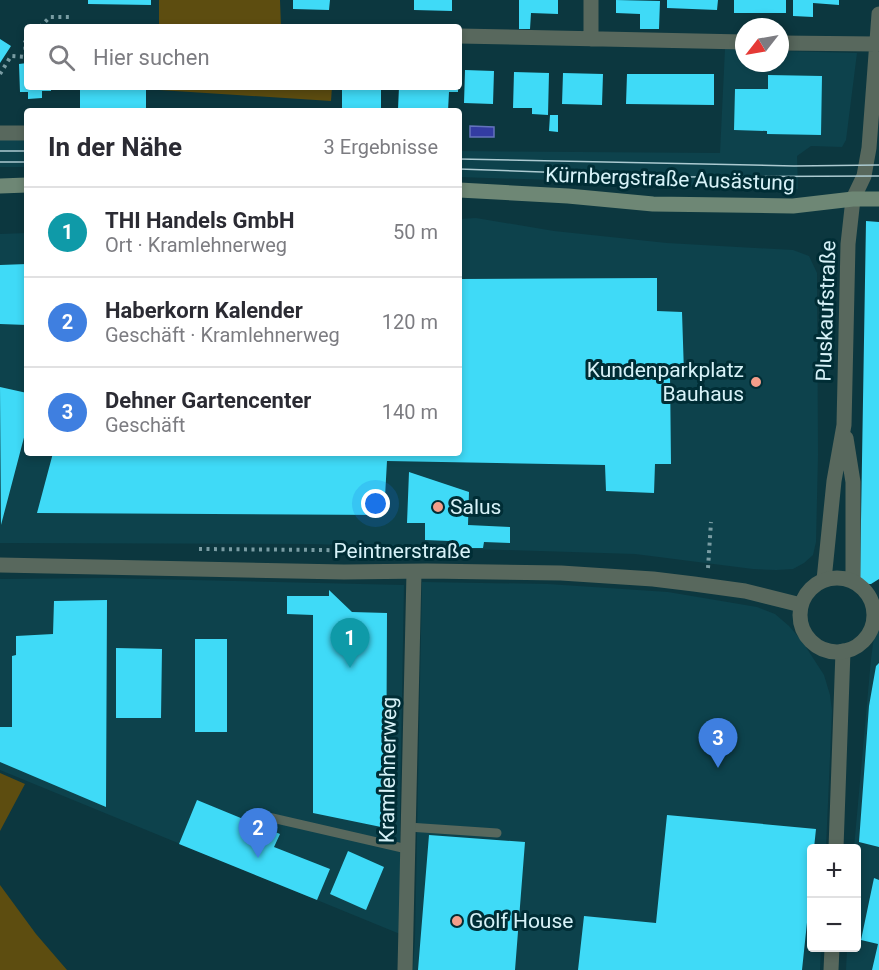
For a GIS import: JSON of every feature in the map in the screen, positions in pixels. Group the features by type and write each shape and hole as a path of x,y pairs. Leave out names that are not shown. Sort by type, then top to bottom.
{"main road":[{"path":"2,186 24,185"},
{"name":"Kürnbergstraße Ausästung","path":"462,190 665,204 793,206 853,199 879,199"}],"street":[{"path":"591,0 591,39"},
{"name":"Pluskaufstraße","path":"844,425 848,244 853,199 864,176 869,148 879,14"},
{"path":"462,36 735,42"},
{"path":"789,43 877,38"},
{"path":"0,133 24,133"},
{"path":"824,580 834,481 844,425"},
{"path":"844,425 853,482 853,581"},
{"name":"Peintnerstraße","path":"0,565 344,572 561,573 653,579 745,591 801,605"},
{"name":"Kramlehnerweg","path":"405,970 414,572"},
{"path":"843,578 853,581 868,595 876,614 868,634 862,642 843,651 831,651 819,647 809,639 800,617 801,605 806,594 824,580 843,578"},
{"path":"836,844 843,651"},
{"path":"831,970 832,952"}],"lane":[{"path":"268,817 407,849"},
{"path":"408,827 497,833"}],"path":[{"path":"43,24 50,17 72,17"},
{"path":"0,74 11,56 24,57"},
{"path":"708,568 711,522"}],"shaded area":[{"path":"159,0 280,0 281,24 159,24"},
{"path":"725,49 735,50 735,72 789,72 789,51 857,53 846,140 842,147 811,146 797,156 798,189 744,189 462,177 462,151 720,153"},
{"path":"159,90 332,90 331,101"},
{"path":"470,126 494,127 494,137 470,137"},
{"path":"0,137 24,138 24,167 0,167"},
{"path":"476,218 554,231 667,243 793,250 809,256 817,273 818,455 816,542 813,555 793,569 776,570 635,554 312,544 0,543 0,234 24,233 24,456 462,456 462,219"},
{"path":"107,578 404,585 400,934 0,770 0,579"},
{"path":"422,582 548,584 668,592 757,607 775,614 802,641 824,675 832,711 826,844 807,844 807,952 821,952 820,970 413,970"},
{"path":"879,600 879,970 846,970 847,952 861,952 861,844 854,844 871,659"},
{"path":"0,773 25,784 0,831"},
{"path":"0,885 36,934 67,970 0,970"}],"building":[{"path":"88,0 151,0 151,5 88,4"},
{"path":"293,0 330,0 329,10 293,9"},
{"path":"414,0 452,0 452,11 414,10"},
{"path":"519,0 558,0 558,14 531,13 530,29 519,29"},
{"path":"616,0 660,1 659,29 640,29 640,14 616,13"},
{"path":"667,0 718,0 717,10 667,8"},
{"path":"734,0 786,0 786,13 734,13"},
{"path":"793,0 839,0 839,5 813,3 813,17 793,16"},
{"path":"0,39 11,46 0,63"},
{"path":"24,63 24,90 51,91 42,91 42,98 28,99 28,92 20,92 19,64"},
{"path":"465,70 494,71 493,104 464,103"},
{"path":"514,72 549,73 548,115 532,114 532,108 513,108"},
{"path":"563,73 603,74 602,105 562,104"},
{"path":"627,74 714,74 714,105 626,104"},
{"path":"768,75 822,76 821,135 767,134 767,131 734,130 735,89 768,89"},
{"path":"80,90 146,90 146,108 80,108"},
{"path":"342,90 381,90 381,108 342,108"},
{"path":"399,90 458,90 458,92 449,92 448,108 398,108"},
{"path":"550,115 558,115 558,132 549,131"},
{"path":"866,221 879,222 879,579 871,584 860,580"},
{"path":"24,264 24,325 0,324 0,265"},
{"path":"657,278 657,311 682,312 684,373 670,373 671,464 655,464 654,493 606,491 605,465 387,461 384,515 37,513 52,456 462,456 462,279"},
{"path":"0,387 24,392 24,437 1,525"},
{"name":"Salus","path":"409,472 469,492 468,525 510,527 510,543 484,542 483,548 449,548 450,541 425,540 425,523 407,523"},
{"path":"329,590 352,612 387,613 386,828 313,813 313,615 287,614 287,596 329,596"},
{"path":"107,600 106,807 0,762 0,727 12,727 12,656 16,655 16,636 53,634 54,601"},
{"path":"195,639 227,639 227,732 195,732"},
{"path":"116,648 162,649 161,718 116,718"},
{"path":"879,663 879,847 859,842 869,706 876,666"},
{"path":"197,800 280,834 274,847 330,869 317,900 179,844"},
{"path":"667,815 816,829 814,844 807,844 807,922 802,970 578,970 584,916 656,923"},
{"path":"429,835 525,842 515,970 418,970"},
{"path":"348,851 384,867 366,910 330,894"},
{"path":"874,878 879,880 879,970 872,970 878,944 861,940"}],"tram line":[{"path":"0,151 24,151"},
{"path":"462,159 794,166 879,165"},
{"path":"0,162 24,162"},
{"path":"462,169 678,177 879,176"}],"place":[{"name":"Kundenparkplatz Bauhaus","path":"756,382"},
{"name":"Salus","path":"438,507"},
{"name":"THI Handels GmbH","path":"350,668"},
{"name":"Dehner Gartencenter","path":"718,768"},
{"name":"Haberkorn Kalender","path":"258,858"},
{"name":"Golf House","path":"457,921"}]}
